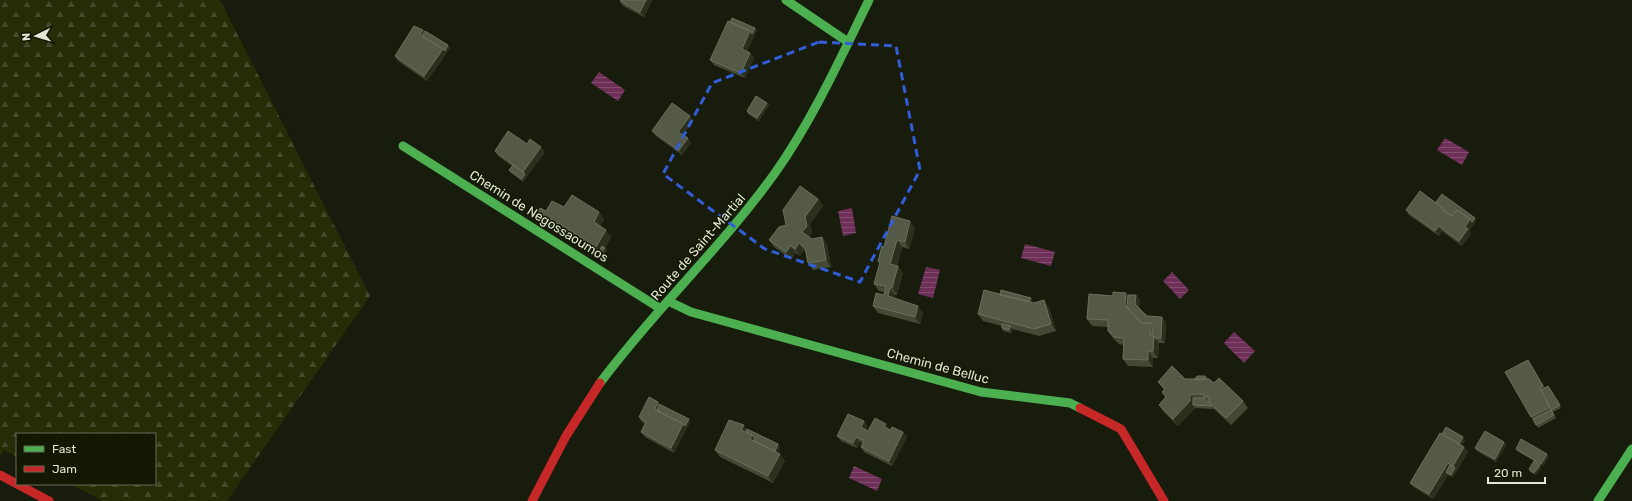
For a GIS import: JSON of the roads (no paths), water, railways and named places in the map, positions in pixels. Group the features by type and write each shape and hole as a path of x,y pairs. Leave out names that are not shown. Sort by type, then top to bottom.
{"street":[{"path":"786,0 848,42"},
{"name":"Route de Saint-Martial","path":"532,501 568,435 605,376 668,300 720,244 776,173 828,83 869,0"},
{"name":"Chemin de Negossaoumos","path":"403,146 661,309"},
{"name":"Chemin de Belluc","path":"668,300 691,312 981,392 1070,403 1121,429 1164,501"},
{"path":"1598,501 1632,449"},
{"path":"0,476 16,484"},
{"path":"18,485 49,501"}]}
